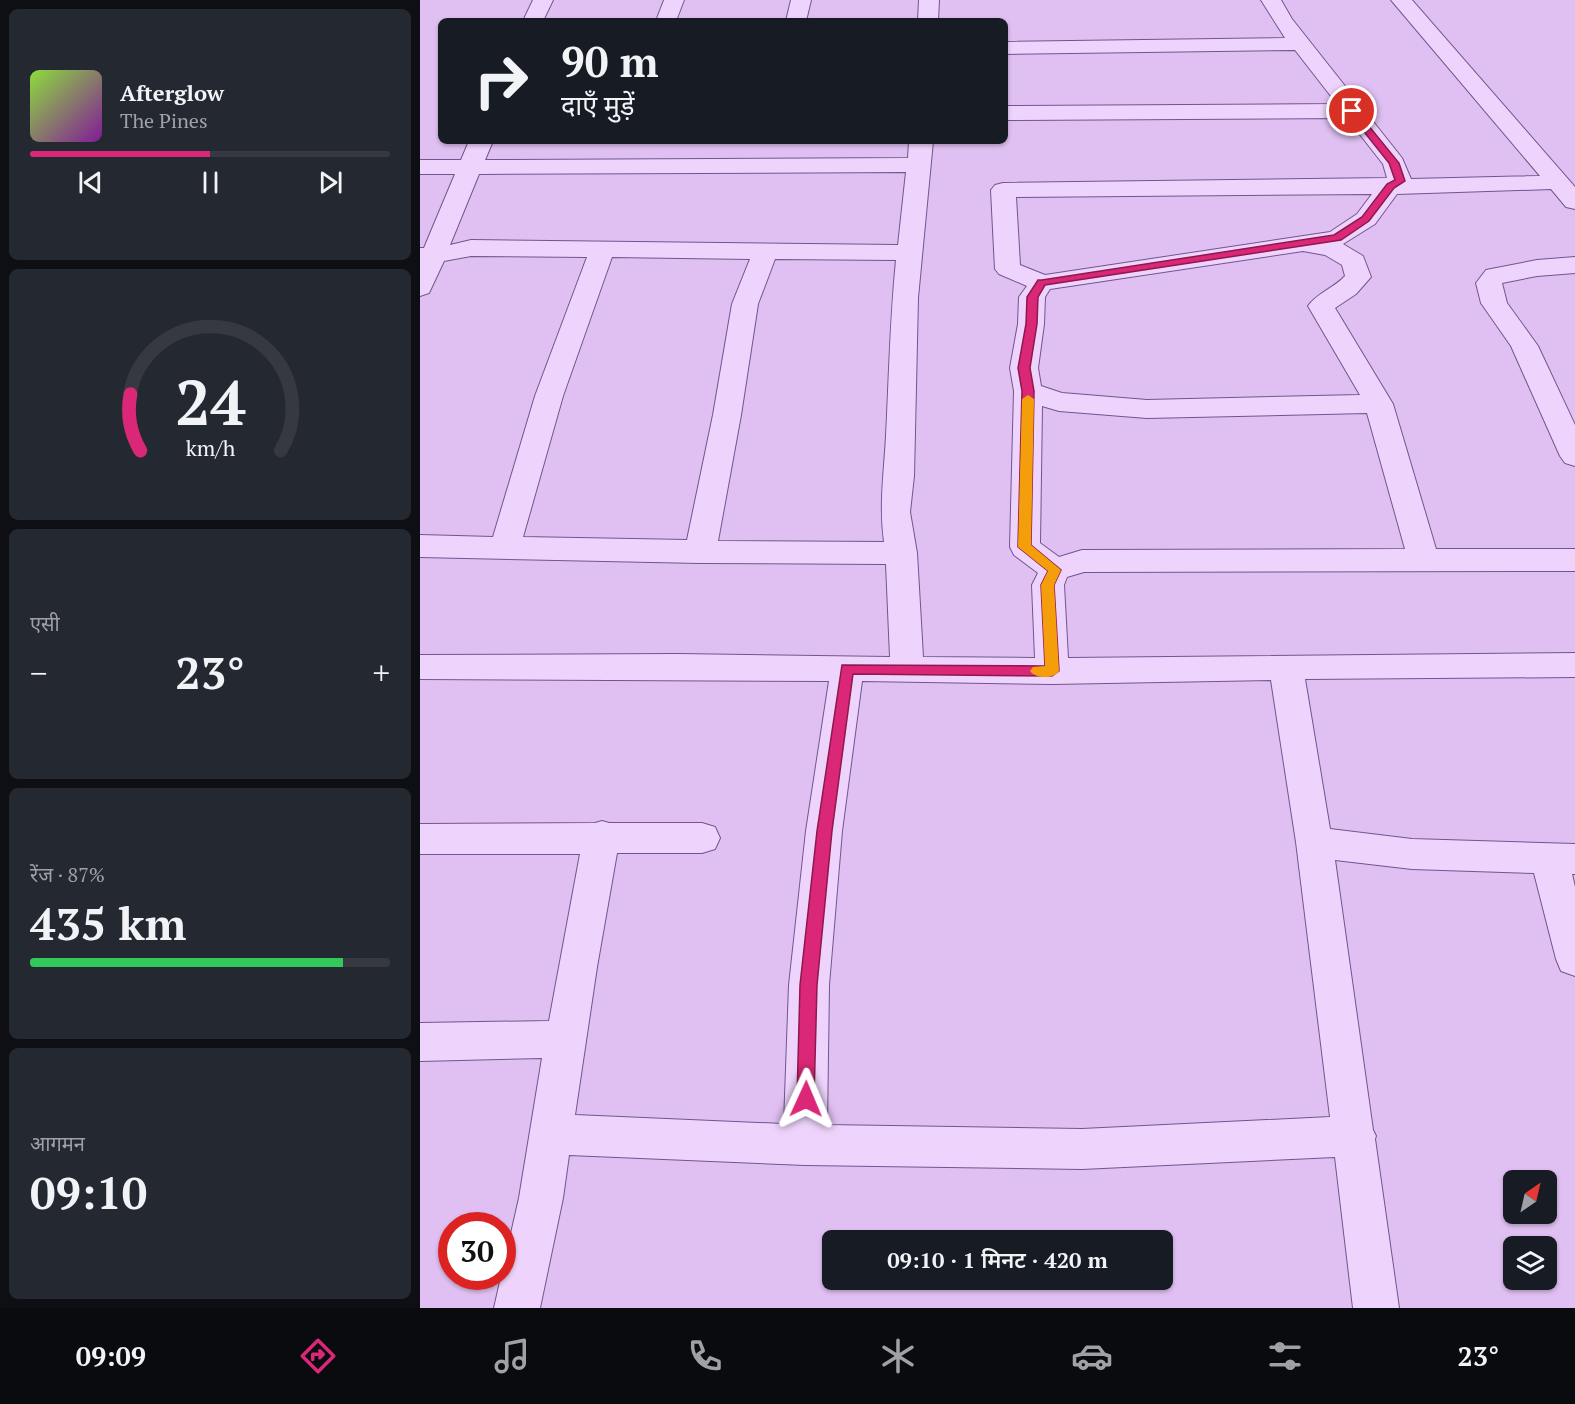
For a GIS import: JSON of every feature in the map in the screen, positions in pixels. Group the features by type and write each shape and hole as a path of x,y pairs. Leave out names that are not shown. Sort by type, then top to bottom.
{"street":[{"path":"534,18 543,0"},
{"path":"667,18 674,0"},
{"path":"797,18 801,0"},
{"path":"928,18 929,0"},
{"path":"1271,0 1300,44 1394,163 1400,181 1391,186 1366,219 1337,237 1042,283 1008,269 1003,190 1391,186 1478,186 1557,182"},
{"path":"1401,0 1575,202"},
{"path":"1008,48 1300,44"},
{"path":"1008,114 1352,111"},
{"path":"420,288 427,256 480,144"},
{"path":"770,166 774,144"},
{"path":"420,167 470,167 621,159 770,166 921,153 905,298 899,476 894,512 901,553 907,669"},
{"path":"1299,243 1333,249 1354,261 1358,277 1347,289 1321,306 1379,404 1423,559"},
{"path":"427,256 471,248 910,253"},
{"path":"505,548 549,396 602,251"},
{"path":"700,552 727,416 745,304 766,251"},
{"path":"1575,266 1537,268 1495,275 1489,283 1494,303 1524,346 1575,456"},
{"path":"1042,283 1032,297 1032,324 1024,368 1028,391 1025,547 1055,570"},
{"path":"1028,391 1059,402 1147,409 1379,404"},
{"path":"420,546 700,552 901,553"},
{"path":"1052,671 1048,585 1055,570 1082,561 1575,560"},
{"path":"420,667 678,666 1052,671 1575,665"},
{"path":"1286,667 1314,842 1376,1308"},
{"path":"805,1145 808,985 824,831 847,669"},
{"path":"517,1308 541,1198 602,836"},
{"path":"420,839 602,836 702,838"},
{"path":"1314,842 1412,854 1562,859 1575,959"},
{"path":"420,1042 566,1040"},
{"path":"551,1134 805,1145 1082,1149 1354,1136"}],"slow traffic":[{"path":"1028,399 1025,547 1055,570 1048,585 1052,671 1037,671"}],"route":[{"path":"806,1099 808,985 824,831 847,669 1052,671 1048,585 1055,570 1025,547 1028,391 1024,368 1032,324 1032,297 1042,283 1337,237 1366,219 1391,186 1400,181 1394,163 1352,111"}]}
